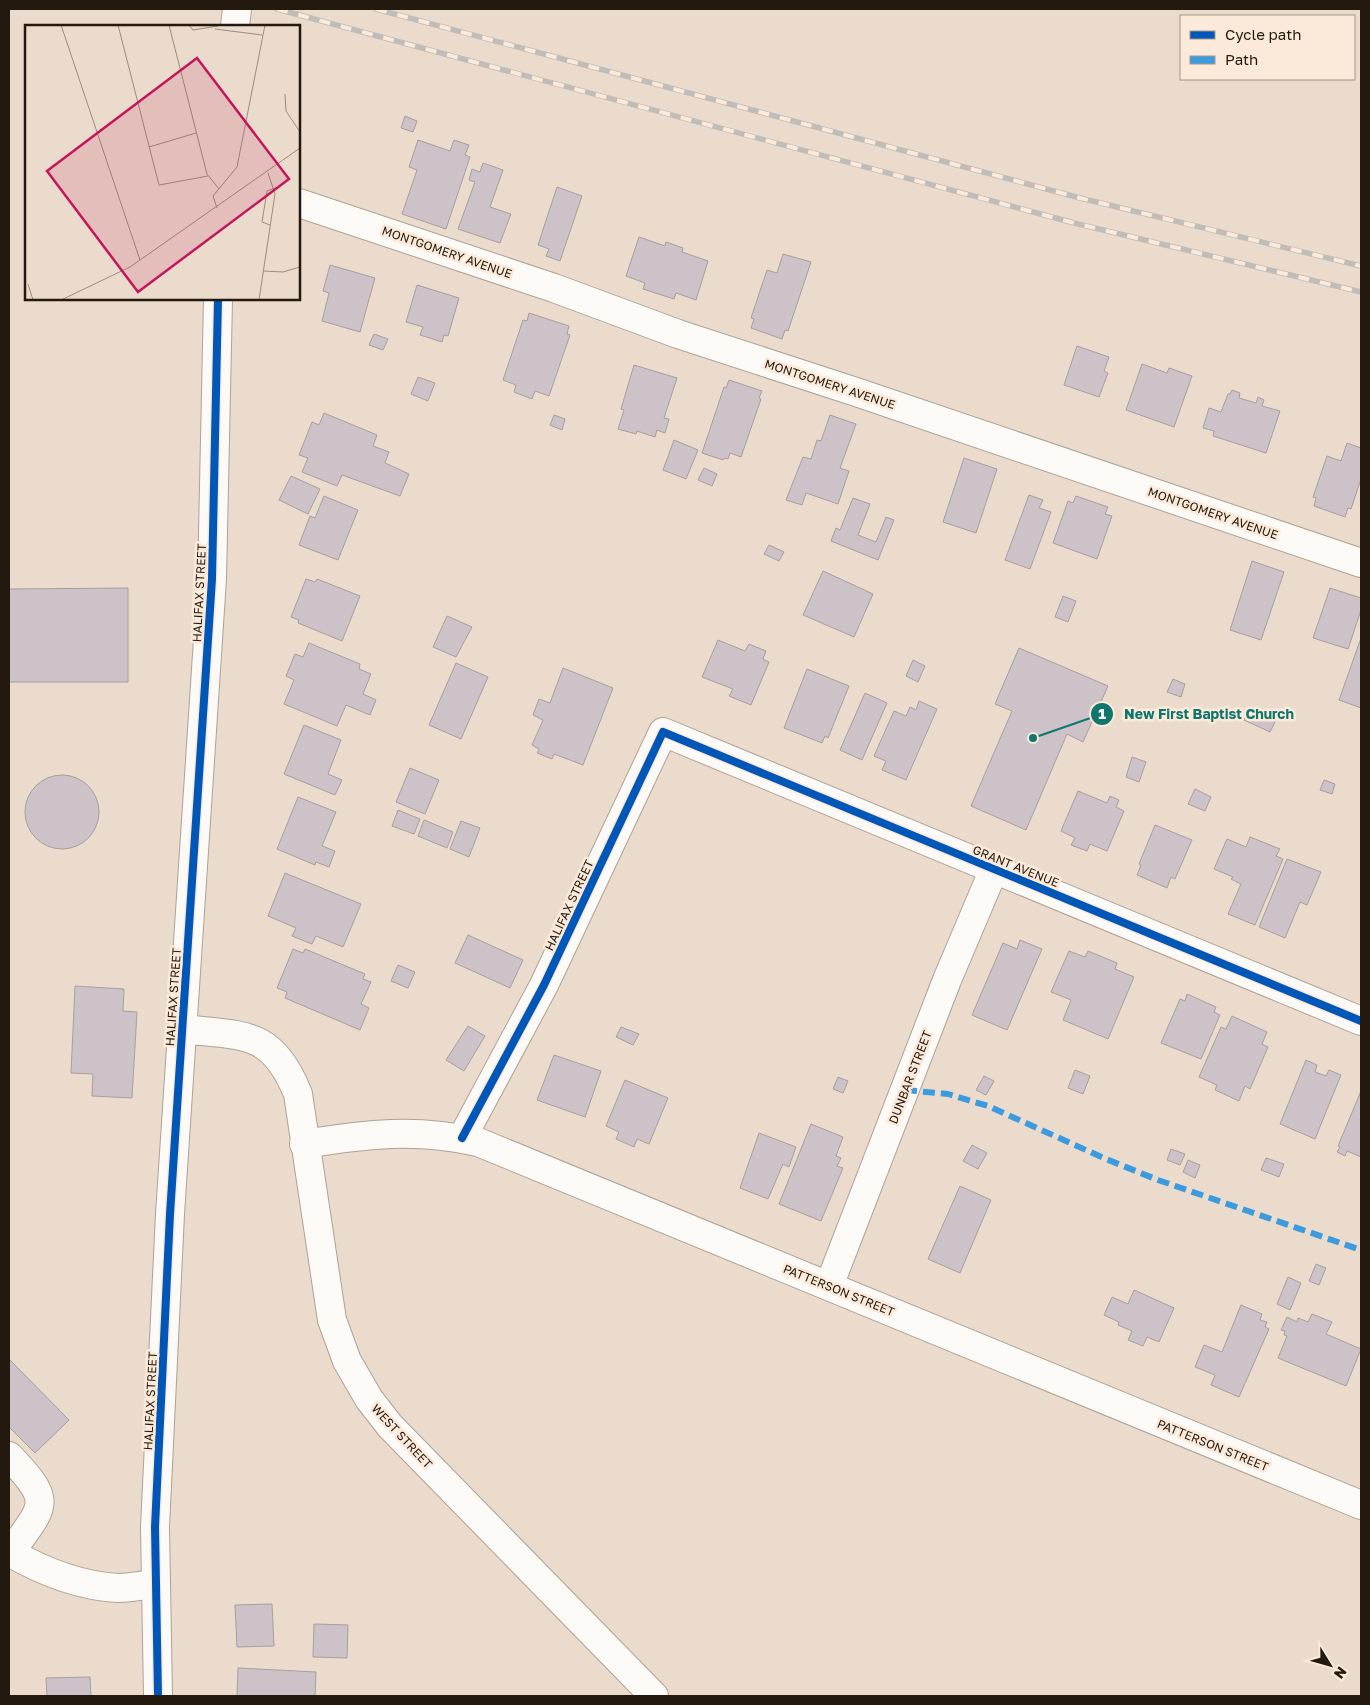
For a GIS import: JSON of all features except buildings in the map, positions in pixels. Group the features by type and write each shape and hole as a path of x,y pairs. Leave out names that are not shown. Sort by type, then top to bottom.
{"street":[{"path":"235,25 238,9"},
{"name":"MONTGOMERY AVENUE","path":"300,203 554,288 678,334 866,395 1361,563"},
{"name":"HALIFAX STREET","path":"158,1696 155,1527 170,1214 212,580 218,300"},
{"name":"HALIFAX STREET","path":"462,1138 544,985 663,732"},
{"name":"GRANT AVENUE","path":"663,732 1361,1021"},
{"name":"DUNBAR STREET","path":"829,1286 947,980 994,869"},
{"name":"WEST STREET","path":"182,1029 252,1037 273,1051 288,1070 298,1094 304,1144 332,1320 346,1362 369,1399 390,1426 654,1696"},
{"name":"PATTERSON STREET","path":"304,1144 372,1134 420,1132 478,1142 1361,1505"},
{"path":"9,1456 34,1482 40,1497 39,1513 9,1552 46,1570 82,1583 119,1588 156,1584"}],"railway":[{"path":"277,9 1074,223 1361,292"},
{"path":"376,9 1080,198 1361,266"}],"marked path":[{"path":"905,1090 948,1094 988,1106 1158,1180 1361,1250"}],"cycle path":[{"path":"158,1696 155,1527 170,1214 212,579 218,300"},
{"path":"462,1138 544,985 663,732 1361,1021"}],"place":[{"name":"New First Baptist Church","path":"1033,738"}]}
